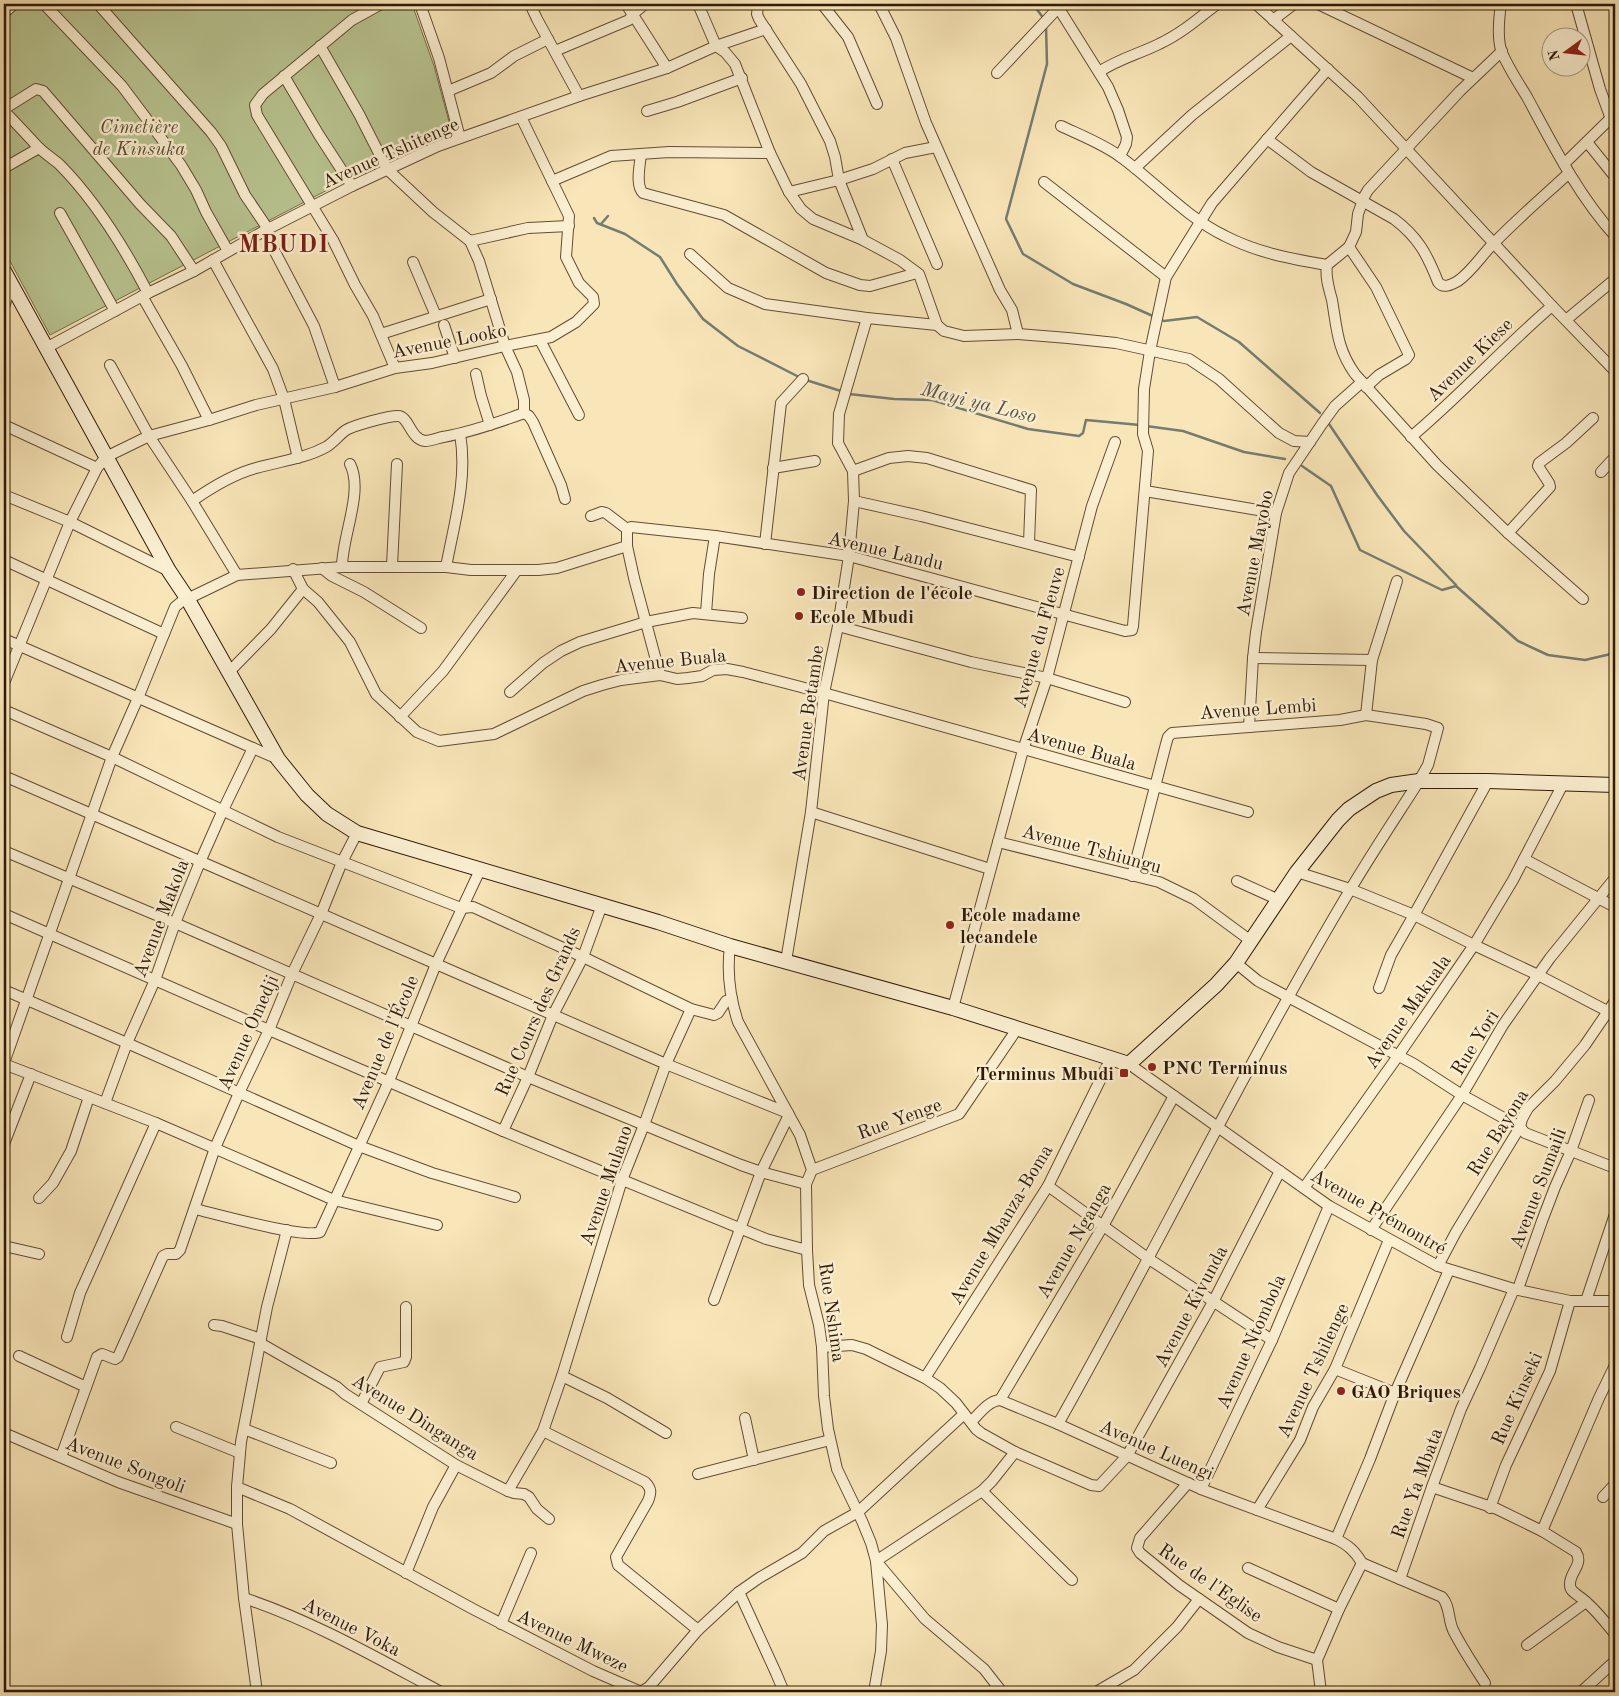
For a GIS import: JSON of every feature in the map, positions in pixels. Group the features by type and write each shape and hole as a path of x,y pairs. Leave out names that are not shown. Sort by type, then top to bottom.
{"street":[{"path":"4,13 14,4"},
{"path":"44,4 122,86 171,151 196,190 228,251"},
{"path":"98,4 211,132 221,146 314,326 335,387"},
{"path":"381,4 352,20 263,94 255,105 257,114 333,240 355,286 373,316 395,368"},
{"path":"420,4 439,58 460,138"},
{"path":"530,4 579,96"},
{"path":"626,4 667,68"},
{"path":"555,51 629,20 645,4"},
{"path":"698,4 716,46 732,59 742,78 770,152 790,192 806,215 863,240 900,260 917,273 922,281 937,325 944,331 964,336 1018,334 1116,343 1189,360 1226,385 1279,433 1294,441 1310,442"},
{"path":"822,4 848,37 877,104"},
{"path":"878,4 896,38 936,148 1000,290 1012,310 1018,334"},
{"path":"1099,72 1122,58 1158,45 1175,36 1217,4"},
{"path":"1256,4 1358,97 1493,244 1615,371"},
{"path":"1273,20 1294,4"},
{"path":"1318,4 1473,78"},
{"path":"1501,4 1499,31 1502,52 1567,168 1593,209 1615,236"},
{"path":"1267,139 1310,172 1394,219 1411,233 1422,249 1440,285 1448,286 1472,269 1493,244 1567,168 1587,142 1613,117 1600,89 1576,4"},
{"path":"759,5 758,14 801,84 821,124 835,157 840,180 863,240"},
{"path":"997,73 1046,21 1057,6 1108,86 1127,137 1120,156"},
{"name":"Avenue Tshitenge","path":"46,348 194,271 266,230 387,169 460,138 579,96 667,68 716,46 766,28"},
{"path":"1135,168 1192,115 1291,36"},
{"path":"448,91 490,73 514,56 548,39"},
{"path":"320,46 359,114 387,169 433,212 470,241 479,261 505,346 517,372 524,400 524,413"},
{"path":"1502,52 1473,78 1368,190 1358,214 1356,232 1349,247 1328,265 1327,279 1338,340 1347,364 1437,466 1508,533 1583,599"},
{"path":"1276,513 1145,491 1148,452 1143,434 1144,389 1166,276 1212,203 1328,69"},
{"path":"284,76 352,186"},
{"path":"647,110 677,102 742,78"},
{"path":"194,271 172,236 140,204 43,91 36,89 4,110 39,148 59,165 100,214 120,244 209,420"},
{"name":"Avenue Looko","path":"106,457 149,436 256,405 335,387 395,368 432,363 540,340 551,337 576,322 594,304 593,297 579,282 566,257 569,216 521,118"},
{"path":"1061,126 1120,156 1200,221 1244,246 1270,254 1328,265"},
{"path":"1587,142 1615,177"},
{"path":"4,168 39,148"},
{"path":"790,192 840,180 873,169 906,153 936,148"},
{"path":"552,182 611,156 669,152 770,152"},
{"path":"641,154 639,189 643,193 724,215 826,273 860,285 870,286 917,273"},
{"path":"892,159 937,264"},
{"path":"1044,182 1166,276"},
{"path":"60,213 114,311"},
{"path":"470,241 528,228 569,226"},
{"name":"Avenue Mayobo","path":"1249,726 1253,658 1276,513 1289,473 1335,406 1409,355 1376,287 1349,247"},
{"path":"690,254 728,288 759,302 774,306 937,325"},
{"path":"213,260 273,369 284,399 298,458"},
{"path":"413,262 436,316"},
{"path":"4,271 8,290 46,348 169,571 187,598 278,759 306,795 328,814 357,833 602,905 730,946 953,1008 1129,1064 1216,985 1236,963 1297,872 1338,820 1355,804 1376,791 1391,785 1419,781 1615,785"},
{"path":"1566,320 1615,279"},
{"path":"4,308 8,290"},
{"path":"381,334 491,299"},
{"name":"Avenue Kiese","path":"1411,437 1443,410 1520,334 1552,306"},
{"name":"Avenue Betambe","path":"786,961 811,812 824,694 838,626 849,556 854,501 853,471 838,444 839,414 867,318"},
{"path":"444,325 455,358"},
{"path":"540,340 578,415"},
{"path":"110,365 149,436 192,501 237,575"},
{"path":"476,374 490,425"},
{"path":"765,544 781,403 803,379"},
{"path":"192,501 216,484 256,468 298,458 327,446 346,430 380,420 398,416 405,420 412,433 425,441 460,434 524,413"},
{"path":"524,413 533,422 561,485 565,499"},
{"path":"1508,533 1550,487 1550,483 1538,466 1539,463 1566,443 1594,418"},
{"path":"4,424 97,468"},
{"path":"446,567 457,510 463,464 464,451 460,434"},
{"name":"Avenue du Fleuve","path":"953,1008 1023,750 1047,678 1092,506 1115,442"},
{"path":"853,471 889,458 908,456 926,458 1031,490 1029,543"},
{"path":"4,684 18,645 70,522 97,468 106,457"},
{"path":"1600,472 1615,457"},
{"path":"773,468 815,461"},
{"path":"342,567 342,552 350,523 356,483 355,473 350,464"},
{"path":"392,566 392,529 397,464"},
{"name":"Avenue Landu","path":"627,529 631,527 715,536 849,556 1125,631 1132,630 1145,491"},
{"path":"4,495 70,522 169,571"},
{"path":"854,501 921,516 1079,557"},
{"path":"590,516 602,512 606,513 627,529 627,546 660,675"},
{"path":"706,613 709,574 715,536"},
{"path":"437,1225 334,1200 156,1123 4,1064 112,757 175,607 187,598 237,575 322,568 392,566 446,567 471,570 538,570 557,568 627,546"},
{"path":"4,560 164,634"},
{"path":"322,568 332,576 364,592 422,628"},
{"name":"Avenue Buala","path":"293,570 303,589 318,602 350,642 376,694 417,732 439,741 494,734 583,692 621,680 660,675 677,679 702,676 713,670 727,669 824,694 1248,812"},
{"path":"400,717 443,671 517,570"},
{"path":"1366,715 1372,660 1397,581"},
{"path":"228,672 272,629 303,589"},
{"path":"510,692 543,663 560,651 580,642 646,622 694,613 742,618"},
{"path":"838,626 972,662 1047,678 1124,702"},
{"path":"4,639 278,759"},
{"path":"1253,658 1372,660"},
{"path":"4,710 112,757 278,837 461,908 474,907 690,1009 714,1014 718,1013 726,1001 732,999"},
{"name":"Avenue Lembi","path":"1132,876 1168,737 1172,733 1334,720 1366,715 1426,724 1438,728 1428,765 1419,781"},
{"name":"Avenue Makola","path":"106,1103 127,1043 155,980 175,923 200,862 254,748"},
{"path":"4,776 666,1064 789,1114"},
{"path":"1058,1424 1218,1127 1350,889 1419,781"},
{"path":"1379,988 1391,955 1488,781"},
{"path":"1563,784 1513,880 1474,945 1612,1013"},
{"path":"811,812 990,868"},
{"name":"Avenue Omedji","path":"86,1387 99,1355 102,1354 115,1359 122,1351 163,1256 176,1254 180,1250 216,1148 239,1093 321,914 342,862 357,833"},
{"name":"Avenue Tshiungu","path":"998,842 1160,882 1194,900 1251,941"},
{"path":"4,851 69,877 528,1077 761,1172 806,1184"},
{"path":"1524,859 1615,907"},
{"name":"Avenue de l'École","path":"287,1230 315,1234 322,1229 389,1081 436,964 480,870"},
{"name":"Avenue Makuala","path":"1297,872 1350,889 1414,915 1474,945 1304,1188"},
{"name":"Rue Yori","path":"1371,1230 1462,1095 1503,1025 1550,958 1615,878"},
{"path":"1237,881 1279,900"},
{"name":"Rue Cours des Grands","path":"503,1132 554,1015 582,957 602,905"},
{"path":"4,914 503,1132 766,1240 807,1250"},
{"path":"730,946 728,960 732,999 738,1022 800,1135 812,1170"},
{"path":"1236,963 1258,981 1414,1064 1462,1095 1520,1127 1525,1133 1615,1168"},
{"path":"4,990 359,1146 432,1173 514,1197"},
{"name":"Rue Bayona","path":"1438,1266 1520,1127 1528,1108 1612,1013 1615,1001"},
{"name":"Avenue Mulano","path":"508,1491 543,1431 562,1376 622,1180 666,1064 690,1009"},
{"name":"Rue Yenge","path":"812,1170 959,1114 1017,1029"},
{"name":"Avenue Mbanza-Boma","path":"925,1378 1048,1186 1111,1058"},
{"name":"Avenue Prémontré","path":"1129,1064 1329,1206 1438,1266 1516,1289 1570,1301 1613,1303"},
{"path":"4,1144 31,1074"},
{"path":"39,1198 52,1182 71,1151 89,1096"},
{"name":"Avenue Nganga","path":"1000,1400 1103,1226 1174,1096"},
{"name":"Avenue Sumaili","path":"1516,1289 1555,1187 1571,1151 1589,1100"},
{"path":"714,1300 761,1172 789,1114"},
{"path":"67,1337 80,1293 156,1123"},
{"name":"Rue Nshima","path":"812,1170 806,1184 807,1250 810,1285 822,1347 824,1396 830,1440 837,1469 871,1542 876,1561 882,1625 881,1651 874,1692"},
{"name":"Avenue Kivunda","path":"1015,1452 1091,1485 1096,1486 1105,1481 1127,1456 1213,1302 1280,1171"},
{"path":"1048,1186 1149,1258 1272,1340"},
{"name":"Avenue Ntombola","path":"1201,1489 1272,1340 1329,1206"},
{"path":"196,1209 287,1230 260,1341 240,1453 237,1488 237,1524 244,1598 257,1692"},
{"path":"1586,1301 1615,1214"},
{"name":"Avenue Tshilenge","path":"1258,1510 1300,1440 1314,1407 1335,1369 1389,1240"},
{"path":"4,1246 39,1254"},
{"path":"1336,1539 1370,1460 1395,1392 1449,1270"},
{"name":"Rue Ya Mbata","path":"1400,1579 1461,1409 1516,1289"},
{"name":"Rue Kinseki","path":"1490,1508 1506,1465 1550,1371 1570,1301"},
{"path":"361,1404 380,1367 404,1362 406,1357 406,1307"},
{"name":"Avenue Dinganga","path":"214,1325 222,1326 260,1341 337,1387 456,1464 508,1491 524,1494 529,1497 537,1509 549,1519"},
{"path":"822,1347 852,1345 866,1349 925,1378 940,1388 956,1403 981,1433 1015,1452 982,1491 876,1561 925,1618 984,1669 1002,1692"},
{"path":"19,1356 86,1387 61,1457"},
{"path":"1542,1531 1615,1365"},
{"path":"1335,1369 1395,1392"},
{"path":"562,1376 607,1398 666,1433"},
{"path":"971,1422 994,1400 1000,1400"},
{"name":"Avenue Luengi","path":"1000,1400 1058,1424 1201,1489 1336,1539 1349,1546 1362,1562"},
{"name":"Avenue Mweze","path":"237,1488 290,1509 501,1624 593,1671 642,1691 649,1687 698,1630 739,1592 802,1553 824,1531 858,1512 964,1414"},
{"path":"746,1418 754,1460"},
{"path":"176,1428 240,1453"},
{"path":"244,1429 331,1463"},
{"path":"543,1431 645,1482 649,1486 651,1492 648,1501 616,1557 616,1562 698,1630"},
{"name":"Avenue Songoli","path":"4,1434 118,1482 237,1524"},
{"path":"698,1474 830,1440"},
{"path":"406,1573 433,1507 456,1464"},
{"name":"Rue de l'Eglise","path":"1188,1483 1140,1538 1137,1548 1140,1553 1199,1599 1248,1633 1317,1660"},
{"path":"1603,1497 1615,1484"},
{"path":"1432,1487 1497,1509 1542,1531 1578,1554 1579,1562 1571,1579 1570,1587 1615,1634"},
{"path":"982,1491 1072,1580"},
{"path":"501,1624 531,1553"},
{"path":"1321,1692 1317,1660 1362,1562 1436,1594 1444,1600 1457,1638 1485,1683"},
{"path":"1248,1568 1339,1609"},
{"path":"739,1592 784,1692"},
{"name":"Avenue Voka","path":"244,1598 272,1607 312,1624 442,1692"},
{"path":"1096,1692 1134,1670 1177,1627 1199,1599"},
{"path":"1527,1645 1586,1602"},
{"path":"1582,1692 1615,1661"}],"green space":[{"name":"Cimetière de Kinsuka","path":"4,4 412,4 434,66 451,129 379,163 50,335 4,250"}],"waterway":[{"path":"1033,4 1044,19"},
{"path":"1046,26 1047,64 1006,219 1023,254 1073,284 1155,317"},
{"path":"601,224 608,216"},
{"name":"Mayi ya Loso","path":"594,218 597,223 625,234 660,257 703,319 738,346 801,378"},
{"path":"1160,319 1164,321 1197,317 1239,342 1320,413"},
{"name":"Mayi ya Loso","path":"806,380 844,392"},
{"name":"Mayi ya Loso","path":"849,394 894,399 932,400 1028,429 1079,436 1083,433 1086,420 1140,425"},
{"path":"1329,424 1404,531 1456,585"},
{"name":"Mayi ya Loso","path":"1146,426 1183,431 1244,452 1285,459"},
{"name":"Mayi ya Loso","path":"1302,466 1331,486 1360,550 1442,590 1456,586 1518,641 1548,655 1585,660 1615,653"}],"place":[{"name":"Direction de l'école","path":"801,592"},
{"name":"Ecole Mbudi","path":"799,616"},
{"name":"Ecole madame lecandele","path":"950,925"},
{"name":"PNC Terminus","path":"1152,1067"},
{"name":"Terminus Mbudi","path":"1124,1073"},
{"name":"GAO Briques","path":"1341,1391"}],"district":[{"name":"MBUDI","path":"284,244"}]}
